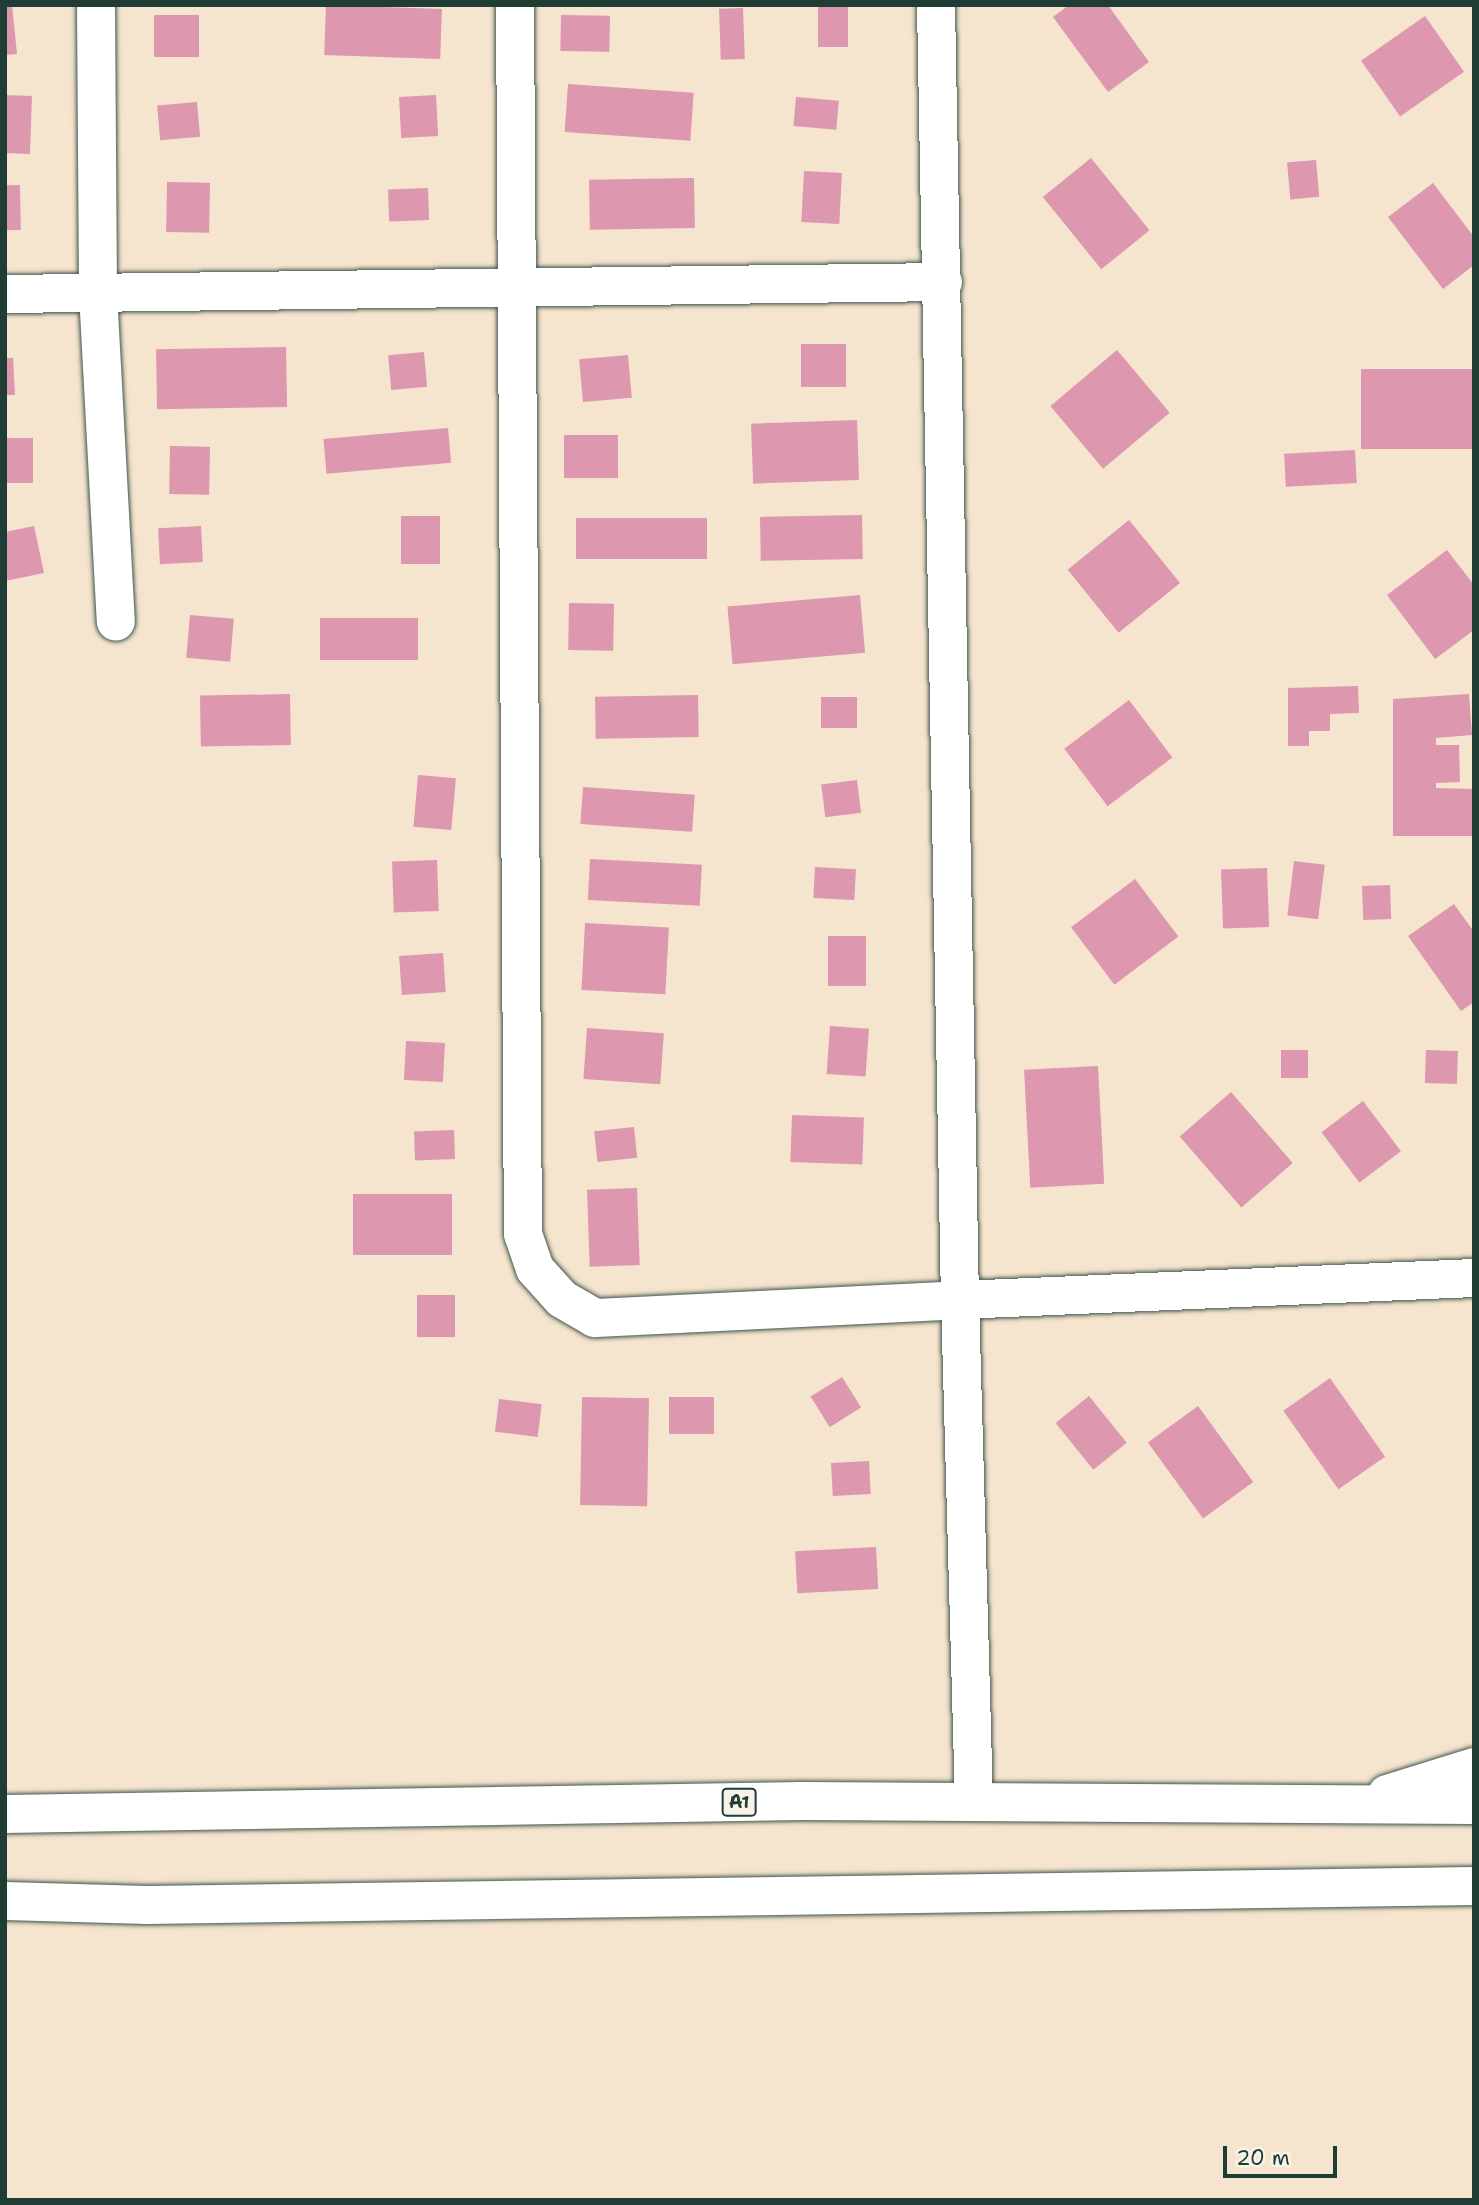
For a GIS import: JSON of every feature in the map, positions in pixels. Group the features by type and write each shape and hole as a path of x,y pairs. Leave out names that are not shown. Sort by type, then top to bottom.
{"main road":[{"path":"96,5 98,293 116,622"},
{"path":"515,5 519,285 523,1234 535,1269 562,1299 596,1318 1474,1278"},
{"path":"936,5 960,1300 974,1800"},
{"path":"5,294 519,285 943,282"},
{"path":"1359,1803 1474,1767"},
{"name":"A1","path":"5,1814 974,1800 1474,1805"},
{"path":"1406,1885 1474,1910"},
{"path":"5,1901 147,1905 1474,1885"}],"building":[{"path":"5,5 12,5 17,54 5,55"},
{"path":"326,5 442,9 440,59 324,55"},
{"path":"818,5 848,5 848,47 818,47"},
{"path":"1069,5 1108,5 1149,62 1108,92 1053,17"},
{"path":"743,8 745,59 721,60 719,9"},
{"path":"154,15 199,15 199,57 154,57"},
{"path":"561,15 610,16 609,52 560,51"},
{"path":"1425,16 1464,72 1400,116 1361,61"},
{"path":"568,84 694,93 690,141 565,132"},
{"path":"5,95 32,96 30,154 5,153"},
{"path":"436,95 438,136 401,138 399,97"},
{"path":"796,97 839,101 836,130 793,126"},
{"path":"197,102 200,137 160,140 157,105"},
{"path":"1091,158 1150,230 1101,269 1043,197"},
{"path":"1316,160 1319,197 1290,199 1287,163"},
{"path":"804,171 842,173 839,224 801,222"},
{"path":"694,178 695,228 590,230 589,180"},
{"path":"167,182 210,183 209,233 166,232"},
{"path":"1433,183 1474,237 1474,265 1443,289 1388,217"},
{"path":"5,185 20,185 21,230 6,230"},
{"path":"428,188 429,220 389,221 388,189"},
{"path":"801,344 846,344 846,387 801,387"},
{"path":"286,347 287,407 157,409 156,349"},
{"path":"1117,350 1170,413 1103,469 1050,406"},
{"path":"424,352 427,387 391,390 388,355"},
{"path":"628,355 632,398 583,402 579,359"},
{"path":"5,358 13,358 15,395 5,395"},
{"path":"1361,369 1474,369 1474,449 1361,449"},
{"path":"857,420 859,480 753,484 751,424"},
{"path":"448,428 451,463 327,474 323,439"},
{"path":"564,435 618,435 618,478 564,478"},
{"path":"5,438 33,438 33,483 5,483"},
{"path":"170,446 210,447 209,495 169,494"},
{"path":"1355,450 1357,483 1286,487 1284,454"},
{"path":"862,515 863,559 761,561 760,517"},
{"path":"401,516 440,516 440,564 401,564"},
{"path":"576,518 707,518 707,559 576,559"},
{"path":"1129,520 1180,583 1119,633 1068,570"},
{"path":"34,526 44,573 5,581 5,532"},
{"path":"201,526 203,562 160,564 158,528"},
{"path":"1447,550 1474,585 1474,630 1435,659 1387,595"},
{"path":"860,595 865,653 733,664 728,607"},
{"path":"569,603 614,604 613,651 568,650"},
{"path":"190,615 234,619 230,662 186,658"},
{"path":"320,618 418,618 418,660 320,660"},
{"path":"1358,686 1359,713 1330,714 1330,731 1309,731 1309,746 1288,746 1288,688"},
{"path":"290,694 291,745 201,747 200,696"},
{"path":"1469,694 1472,735 1436,738 1436,745 1459,745 1460,782 1436,783 1436,788 1474,789 1474,836 1393,836 1393,699"},
{"path":"698,695 699,737 596,739 595,697"},
{"path":"821,697 857,697 857,728 821,728"},
{"path":"1129,700 1172,758 1108,806 1064,749"},
{"path":"418,775 456,778 451,830 413,827"},
{"path":"857,780 861,813 825,817 821,784"},
{"path":"583,787 695,795 692,832 580,824"},
{"path":"590,859 702,865 700,906 588,900"},
{"path":"437,860 439,911 394,913 392,862"},
{"path":"1294,861 1325,865 1318,919 1287,916"},
{"path":"815,867 856,869 854,900 813,898"},
{"path":"1267,868 1269,927 1223,929 1221,870"},
{"path":"1135,879 1178,937 1114,985 1071,927"},
{"path":"1390,885 1391,919 1363,920 1362,886"},
{"path":"1454,904 1474,932 1474,1002 1461,1011 1408,936"},
{"path":"585,923 669,927 665,994 581,990"},
{"path":"828,936 866,936 866,986 828,986"},
{"path":"443,953 446,992 402,995 399,956"},
{"path":"830,1026 869,1029 866,1077 827,1074"},
{"path":"587,1028 664,1033 660,1084 583,1079"},
{"path":"406,1041 445,1043 443,1082 404,1080"},
{"path":"1281,1050 1308,1050 1308,1078 1281,1078"},
{"path":"1426,1050 1458,1051 1457,1084 1425,1083"},
{"path":"1098,1066 1104,1184 1030,1188 1024,1070"},
{"path":"1231,1092 1293,1163 1241,1208 1180,1137"},
{"path":"1363,1101 1401,1151 1359,1183 1321,1132"},
{"path":"792,1115 864,1118 862,1164 790,1162"},
{"path":"634,1127 637,1158 597,1162 594,1131"},
{"path":"454,1130 455,1159 415,1160 414,1131"},
{"path":"637,1188 640,1265 590,1267 587,1190"},
{"path":"353,1194 452,1194 452,1255 353,1255"},
{"path":"417,1295 455,1295 455,1337 417,1337"},
{"path":"842,1377 861,1408 830,1427 811,1397"},
{"path":"1330,1378 1385,1457 1338,1489 1283,1411"},
{"path":"1089,1396 1127,1443 1093,1470 1056,1423"},
{"path":"582,1397 649,1398 647,1506 580,1505"},
{"path":"669,1397 714,1397 714,1434 669,1434"},
{"path":"499,1399 542,1404 538,1437 495,1432"},
{"path":"1198,1406 1253,1482 1203,1518 1148,1442"},
{"path":"869,1461 871,1494 833,1496 831,1463"},
{"path":"876,1547 878,1589 797,1593 795,1551"}]}
